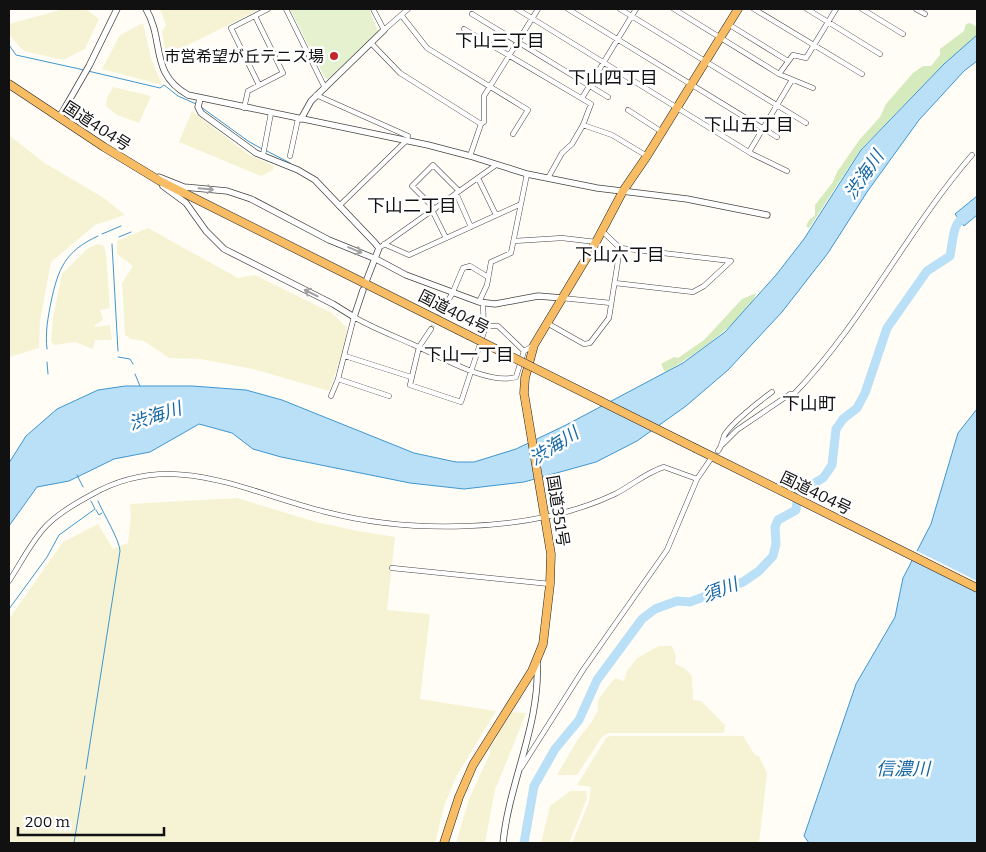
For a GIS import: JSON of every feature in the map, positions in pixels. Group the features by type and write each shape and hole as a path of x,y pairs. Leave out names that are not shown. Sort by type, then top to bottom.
{"highway":[{"name":"国道351号","path":"444,843 459,796 473,765 538,661 545,628 551,554 526,409 525,378 534,345 596,242 601,229 623,191 647,156 738,9"},
{"name":"国道404号","path":"9,84 128,162 160,180 977,588"}],"street":[{"path":"59,118 89,66 117,9"},
{"path":"146,9 166,78 178,90 200,99 406,141 470,156 496,166 527,174 623,191 687,199 767,215"},
{"path":"259,85 231,28 268,9"},
{"path":"286,9 325,88"},
{"path":"374,9 384,30"},
{"path":"290,156 299,119 316,96 408,9"},
{"path":"517,9 748,152 788,171"},
{"path":"470,156 485,115 484,96 538,9"},
{"path":"568,9 777,137"},
{"path":"620,9 806,123"},
{"path":"582,98 602,62 636,9"},
{"path":"674,9 779,74 813,88"},
{"path":"754,9 862,74"},
{"path":"807,9 880,54"},
{"path":"779,74 793,55 806,58 836,9"},
{"path":"862,9 903,34"},
{"path":"916,9 925,14"},
{"path":"472,14 608,97"},
{"path":"244,108 248,91 283,73 255,16"},
{"path":"402,16 427,48 528,110 513,134"},
{"path":"728,24 788,61"},
{"path":"464,29 591,104 583,125 572,144 562,153 548,178"},
{"path":"372,44 400,73 481,124"},
{"path":"748,152 792,80"},
{"path":"316,96 407,134 406,141 338,206"},
{"path":"200,99 198,107 201,113 244,146 306,174 322,186 338,206 382,246 409,255 521,204"},
{"path":"628,110 662,132"},
{"path":"263,156 271,114"},
{"path":"583,125 612,135 647,156"},
{"path":"718,451 737,430 790,394 794,394 820,366 876,290 935,200 972,155"},
{"path":"128,162 184,187 227,191 251,199 329,240 376,259 406,275 452,294 481,303 495,304 538,296 611,303"},
{"path":"128,162 186,203 206,231 224,249 333,304 354,317 443,360 472,371 513,378 516,377 524,351 534,345"},
{"path":"446,238 434,210 412,186 433,165 458,192 471,227"},
{"path":"367,279 382,246 496,166"},
{"path":"431,329 419,347 411,378 411,387 457,402 463,399 484,326 481,303 491,262 510,255 527,174"},
{"path":"478,178 496,216"},
{"path":"601,229 620,248 731,261 704,286 693,292 615,283"},
{"path":"514,240 562,238 596,242"},
{"path":"547,323 584,344 588,344 609,318 620,248"},
{"path":"443,309 452,294 463,268 470,266 488,277"},
{"path":"331,396 338,380 363,290"},
{"path":"484,326 498,326 524,351"},
{"path":"345,356 411,378"},
{"path":"338,380 389,396"},
{"path":"723,444 724,436 758,402 772,392"},
{"path":"517,776 583,670 667,550 697,479 710,460"},
{"path":"9,581 48,524 107,486 154,474 189,474 328,513 403,525 470,526 545,516 614,494 660,468 670,468 697,479"},
{"path":"392,568 550,584"},
{"path":"503,843 508,807 533,710 538,661"}],"shaded area":[{"path":"64,9 86,9 99,19 85,49 63,60 24,51 9,35 9,24"},
{"path":"160,9 260,9 166,56 162,32 166,25"},
{"path":"143,23 151,58 162,85 102,69 120,35"},
{"path":"113,87 151,96 139,123 117,115 106,106 107,98"},
{"path":"192,111 248,154 274,166 273,170 261,176 179,142"},
{"path":"9,135 43,162 104,198 125,215 95,225 51,262 40,321 39,348 9,357"},
{"path":"148,228 238,278 255,275 332,313 347,328 344,350 329,391 253,369 200,359 169,358 144,341 131,339 125,335 122,283 133,266 117,254 117,241"},
{"path":"98,244 104,246 106,254 110,308 100,310 103,320 95,325 95,327 110,325 112,340 95,340 93,349 75,342 54,345 51,341 53,318 62,274 87,249"},
{"path":"237,498 316,522 395,537 387,610 430,614 420,699 496,711 457,775 444,806 435,843 9,843 9,619 63,542 98,524 113,549 128,543 131,515 130,504"},
{"path":"659,646 672,646 676,656 675,664 684,668 692,676 693,700 701,701 725,725 724,733 608,733 602,737 577,775 557,775 578,739 591,723 598,710 598,700 610,684 615,678 624,681 627,671 637,658"},
{"path":"512,712 526,713 495,790 485,843 456,843 469,799 491,751 490,748"},
{"path":"610,736 743,736 755,755 759,756 767,773 759,843 572,843 589,802 591,787 577,785 606,738"},
{"path":"570,791 586,791 587,798 569,843 541,843 550,806"}],"green space":[{"name":"市営希望が丘テニス場","path":"290,9 369,9 379,34 328,79 325,78"},
{"path":"970,23 977,27 977,35 944,64 861,149 809,228 806,226 815,215 815,205 833,182 837,172 860,139 880,117 886,104 913,73 923,66 931,66 940,55 940,49 964,31 966,24"},
{"path":"756,293 751,303 731,325 688,358 665,372 661,364 674,357 678,358 704,340 742,299"}],"water":[{"name":"渋海川","path":"977,35 977,61 964,71 919,120 867,192 828,253 782,312 728,370 686,406 637,441 596,462 524,482 464,489 410,483 281,457 253,449 232,433 199,424 150,452 114,459 69,481 37,487 9,526 9,463 26,436 57,409 98,390 125,386 192,386 246,390 282,400 414,453 456,462 474,462 516,449 566,425 683,363 725,332 776,275 804,239 861,150 944,64"},
{"path":"977,196 977,215 964,226 955,214"},
{"name":"信濃川","path":"977,409 977,843 809,843 804,836 856,684 895,617 903,578 931,524 958,433"}],"pier":[{"path":"915,550 977,581 977,592 910,559"}],"waterway":[{"path":"9,45 16,55 84,70"},
{"path":"88,71 160,88 164,85 178,96 196,104"},
{"path":"201,107 262,149"},
{"path":"265,150 290,163"},
{"name":"須川","path":"524,843 534,786 555,749 579,720 597,680 642,619 655,609 677,601 690,602 743,582 759,571 773,556 776,544 775,527 778,520 796,510 798,493 823,478 832,465 836,429 843,419 857,408 865,393 887,328 927,271 950,256 954,232 958,222 977,207"},
{"path":"102,234 121,226"},
{"path":"119,237 131,232"},
{"path":"47,349 49,313 60,271 70,255 98,236"},
{"path":"112,244 118,351"},
{"path":"118,357 130,359 133,364"},
{"path":"47,362 48,374"},
{"path":"135,374 140,386"},
{"path":"77,475 83,487"},
{"path":"9,609 47,557 59,535 95,509 91,501"},
{"path":"86,769 120,551 98,501"},
{"path":"96,510 99,515 102,513"},
{"path":"74,843 85,776"}],"tunnel":[{"path":"431,329 443,309"}],"place":[{"name":"市営希望が丘テニス場","path":"334,56"}],"district":[{"name":"下山三丁目","path":"500,41"},
{"name":"下山四丁目","path":"613,78"},
{"name":"下山五丁目","path":"749,125"},
{"name":"下山二丁目","path":"412,206"},
{"name":"下山六丁目","path":"620,255"},
{"name":"下山一丁目","path":"469,355"},
{"name":"下山町","path":"809,404"}]}
